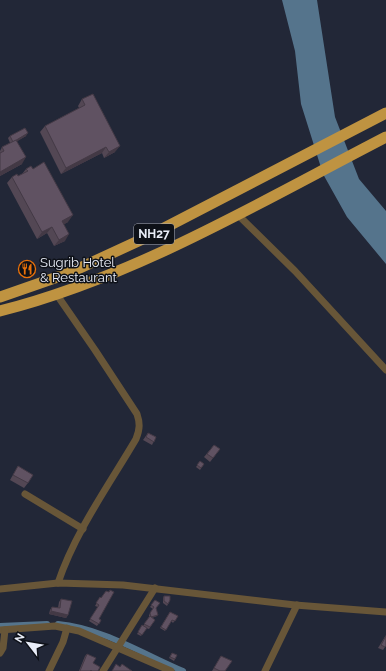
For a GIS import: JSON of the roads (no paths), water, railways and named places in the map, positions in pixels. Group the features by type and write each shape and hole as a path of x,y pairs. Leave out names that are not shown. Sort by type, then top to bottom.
{"highway":[{"name":"NH27","path":"0,297 39,284 97,261 147,237 386,113"},
{"name":"NH27","path":"0,312 56,295 143,261 386,137"}],"street":[{"path":"237,214 295,271 386,370"},
{"path":"56,295 96,350 137,414 140,422 140,431 136,439 83,530 64,567 58,583"},
{"path":"25,494 83,530"},
{"path":"0,588 58,583 123,584 297,605 386,612"},
{"path":"103,671 155,588"},
{"path":"265,671 297,605"},
{"path":"0,653 3,648 3,630 55,626 94,637 116,649 171,671"},
{"path":"49,671 62,642 66,628"}],"water":[{"path":"282,0 317,0 335,117 359,179 386,211 386,264 347,217 323,174 301,104 295,51"}],"waterway":[{"path":"0,626 47,624"},
{"path":"58,624 74,626 106,636 183,671"}],"place":[{"name":"Sugrib Hotel & Restaurant","path":"27,269"}]}
